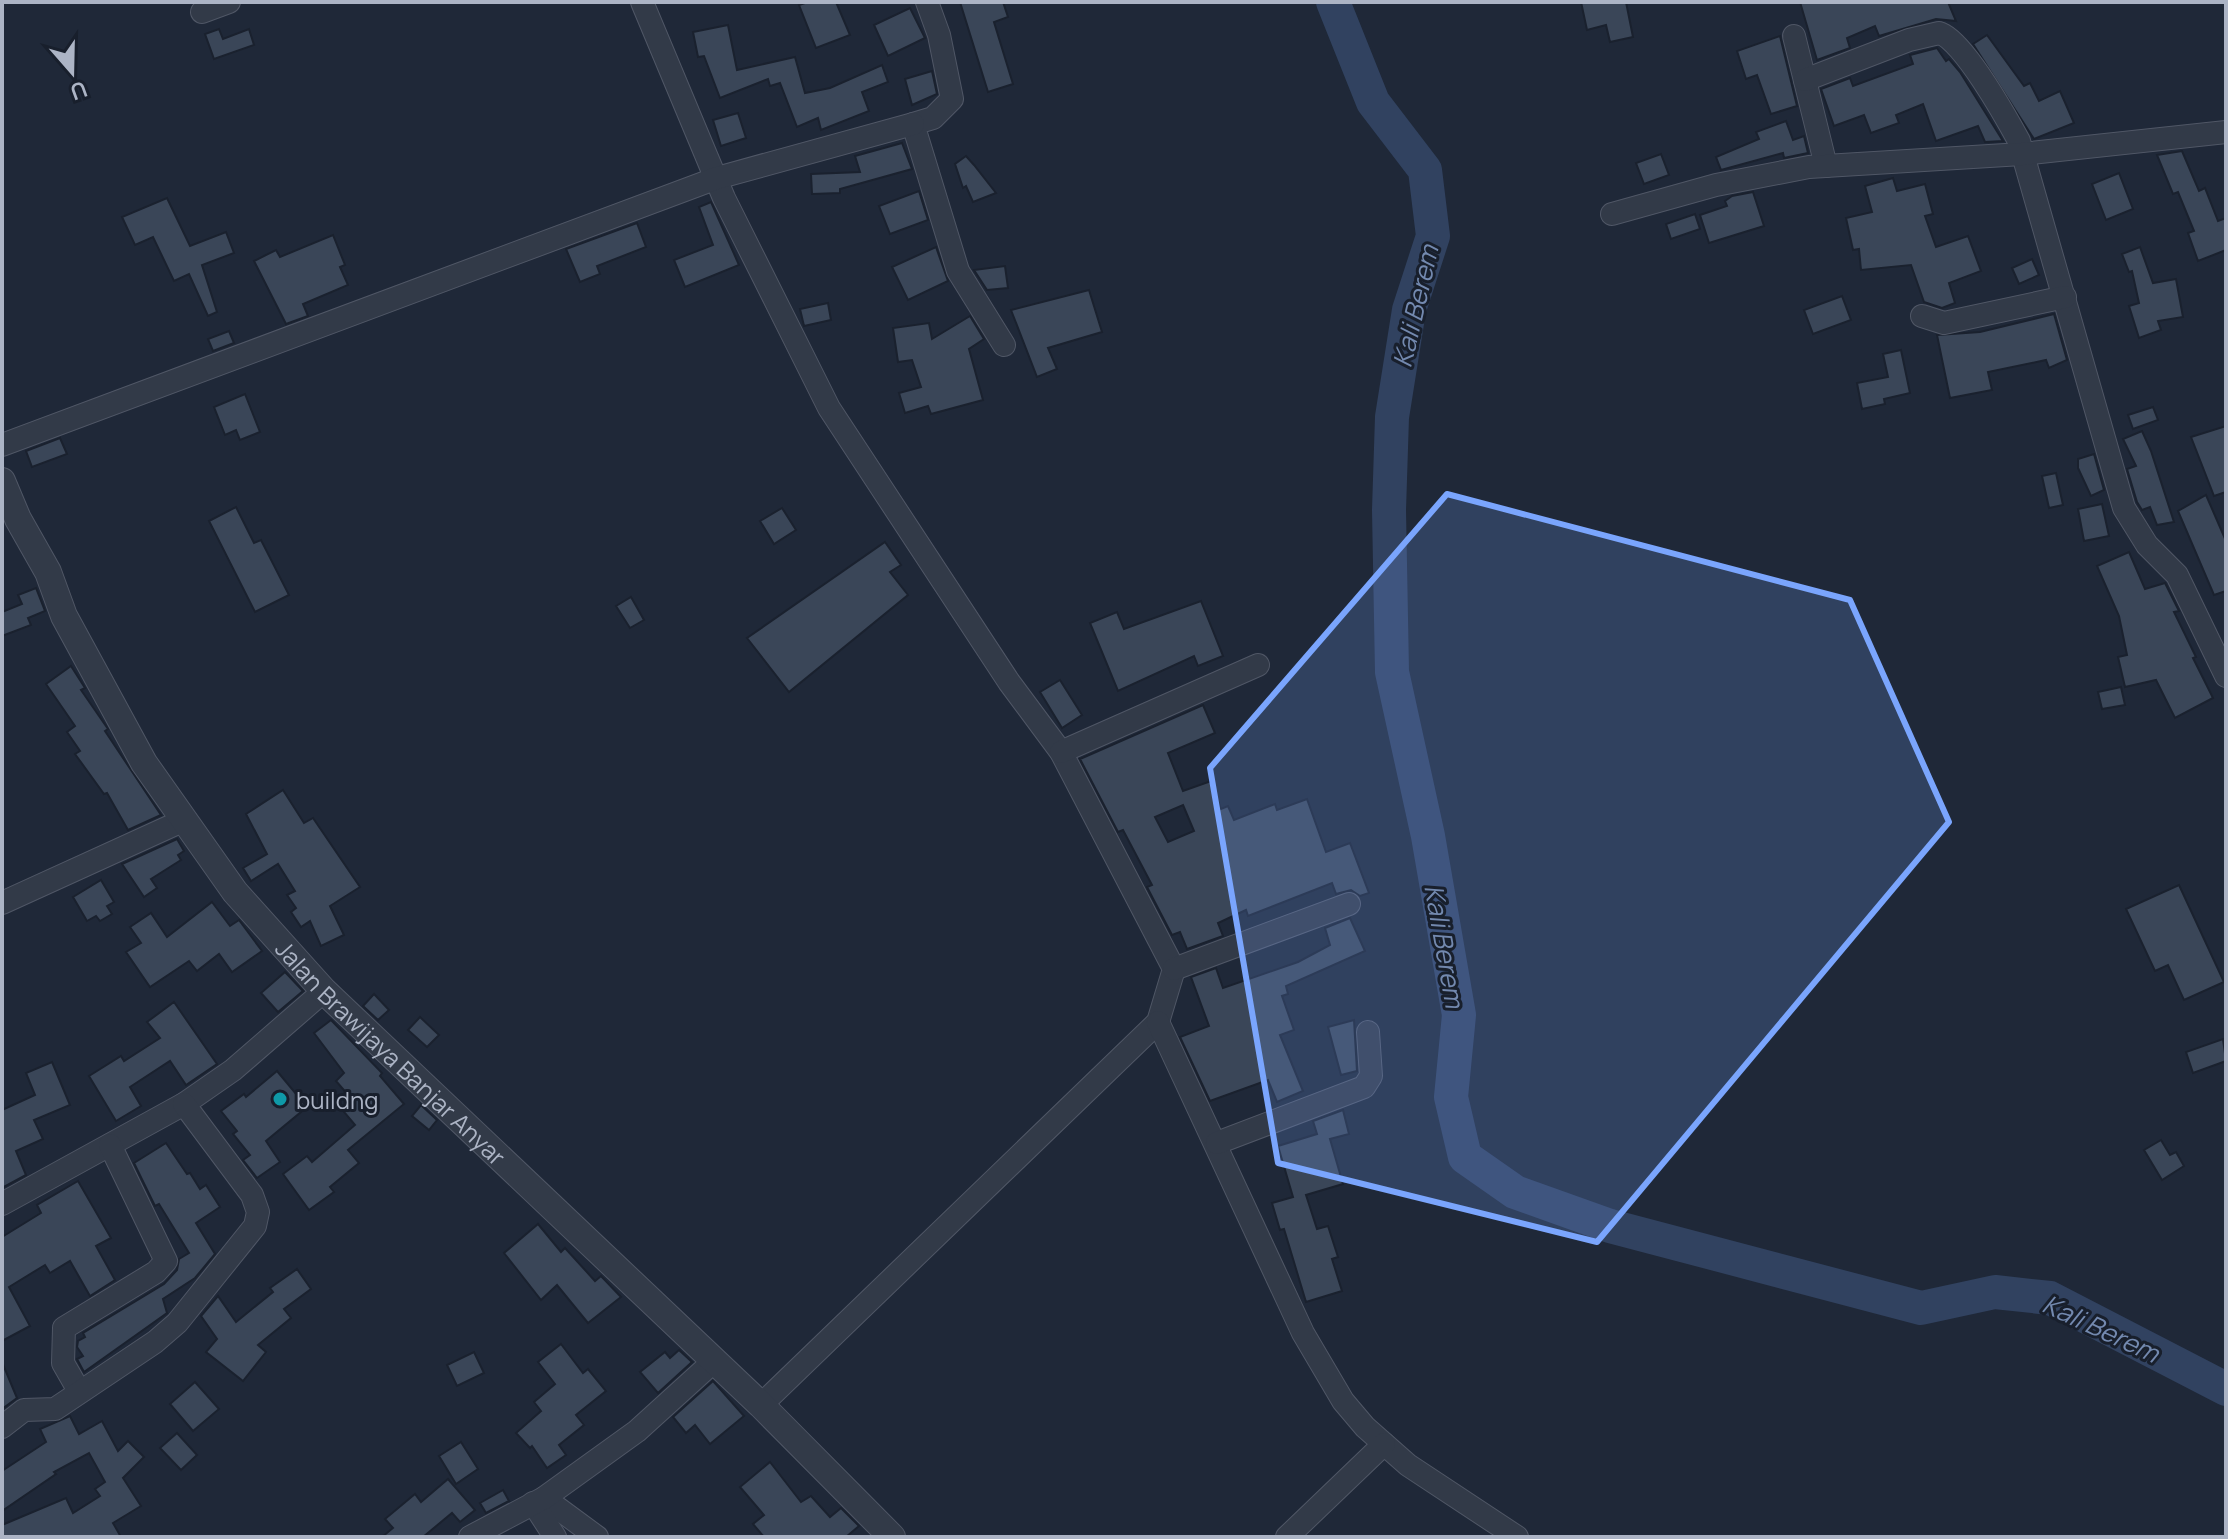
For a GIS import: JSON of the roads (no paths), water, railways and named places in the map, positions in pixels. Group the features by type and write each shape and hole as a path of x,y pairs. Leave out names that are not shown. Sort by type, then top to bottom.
{"street":[{"path":"202,12 229,2"},
{"path":"642,2 767,288 829,408 1009,682 1061,752 1174,969 1158,1022 761,1405"},
{"path":"2,445 717,178 933,118 952,99 939,35 927,2"},
{"path":"1805,80 1909,40 1944,34 1954,41 1991,92 2022,154 2065,297 2107,458 2124,508 2147,545 2177,575 2226,676"},
{"path":"1794,36 1826,166"},
{"path":"913,124 958,271 1004,345"},
{"path":"1612,214 1745,178 1826,166 2022,154 2226,132"},
{"path":"1922,316 1944,323 2065,297"},
{"name":"Jalan Brawijaya Banjar Anyar","path":"2,481 18,519 48,572 64,616 144,763 235,892 324,991 761,1405 892,1537"},
{"path":"1061,752 1258,665"},
{"path":"2,903 182,821"},
{"path":"1174,969 1349,904"},
{"path":"2,1204 184,1104 233,1070 324,991"},
{"path":"1158,1022 1321,1366 1343,1401 1384,1444 1445,1492 1517,1537"},
{"path":"1217,1143 1364,1087 1371,1076 1368,1032"},
{"path":"2,1427 24,1410 55,1409 155,1342 177,1323 255,1226 258,1212 252,1195 184,1104"},
{"path":"79,1391 63,1363 67,1325 156,1272 166,1261 110,1145"},
{"path":"470,1537 538,1500 637,1431 713,1362"},
{"path":"1287,1537 1384,1444"},
{"path":"538,1500 555,1537"},
{"path":"538,1500 597,1537"}],"waterway":[{"name":"Kali Berem","path":"1333,2 1373,102 1425,170 1433,236 1409,310 1392,417 1389,510 1392,672 1428,836 1459,1015 1451,1097 1465,1157 1515,1192 1610,1226 1921,1308 1995,1292 2050,1298 2226,1389"}],"place":[{"name":"buildng","path":"280,1099"}]}
